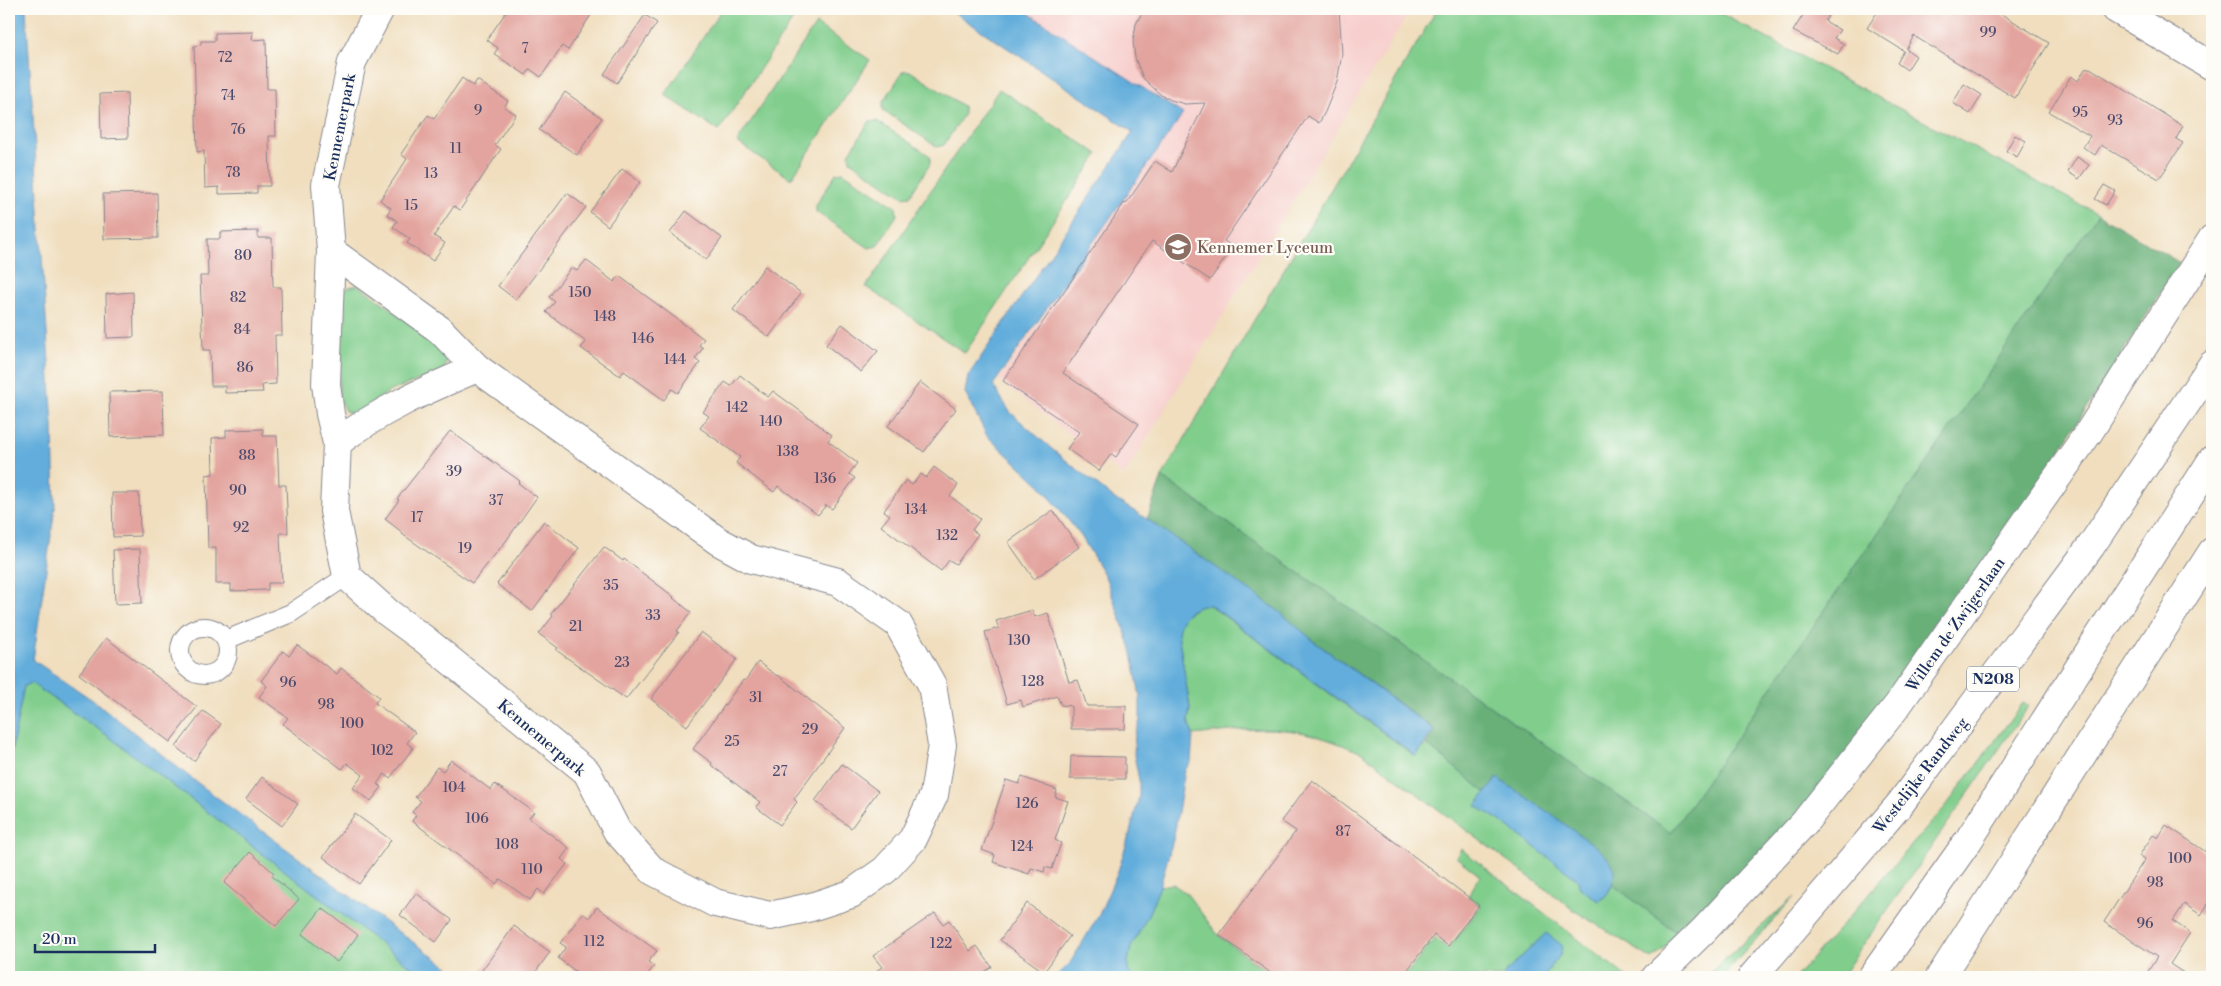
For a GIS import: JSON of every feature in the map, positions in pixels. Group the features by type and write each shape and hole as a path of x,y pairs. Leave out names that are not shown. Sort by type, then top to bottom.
{"street":[{"name":"Kennemerpark","path":"331,251 440,330 477,368 718,541 751,558 838,582 898,624 932,684 942,745 934,795 913,839 885,870 851,894 811,907 770,916 715,904 653,871 617,831 587,772 424,639 387,612 347,576 334,511 337,443 330,414 326,384 331,251 326,185 352,62 380,9"},
{"path":"2116,9 2212,66"},
{"name":"Willem de Zwijgerlaan","path":"1656,977 1704,930 1804,823 1897,706 2089,432 2212,239"},
{"name":"Westelijke Randweg","path":"1752,977 1900,804 2092,546 2212,365"},
{"path":"337,443 356,428 403,400 477,368"},
{"path":"1872,977 1968,841 2212,460"},
{"path":"1940,977 2212,552"}],"lane":[{"path":"226,640 291,612 347,576"}],"shaded area":[{"name":"Kennemer Lyceum","path":"1022,9 1411,9 1124,476 999,380 1182,114"}],"green space":[{"path":"722,9 793,9 798,12 719,131 665,95"},
{"path":"1437,9 1712,9 2098,214 1671,833 1162,477"},
{"path":"816,24 870,60 791,179 737,142"},
{"path":"903,71 910,71 963,106 964,114 944,145 937,147 883,110 883,103"},
{"path":"999,89 1098,154 965,353 866,287"},
{"path":"877,121 930,156 930,164 910,196 903,197 850,161 849,154 869,122"},
{"path":"843,172 896,207 897,215 877,246 869,248 816,212 816,205 836,173"},
{"path":"2098,214 2180,263 1979,576 1828,787 1680,935 1613,885 1614,870 1497,778 1486,793 1426,744 1435,730 1315,642 1279,612 1147,519 1162,477 1671,833"},
{"path":"358,285 441,344 445,351 446,364 443,371 390,391 355,415 345,411 339,398 340,294 349,287"},
{"path":"1209,605 1415,756 1426,744 1486,793 1476,806 1499,820 1578,880 1580,888 1603,899 1613,885 1680,935 1652,959 1578,913 1362,753 1353,749 1315,736 1295,731 1274,729 1251,729 1193,735 1188,721 1190,708 1178,633 1179,621 1193,610"},
{"path":"31,683 108,736 424,977 9,977 9,763 24,685"},
{"path":"2023,703 2029,706 1841,977 1796,977 1946,806"},
{"path":"1461,849 1627,977 1543,977 1561,954 1546,933 1501,977 1404,977 1435,938 1448,949 1481,906 1468,896 1480,876 1456,857"},
{"path":"1173,884 1187,894 1218,935 1274,977 1134,977 1128,971 1127,966 1131,947 1148,915 1160,886"},
{"path":"1794,897 1722,977 1705,977"}],"water":[{"path":"9,9 26,9 53,426 55,508 33,660 97,703 191,778 393,928 463,977 424,977 108,736 31,683 24,686 9,763"},
{"path":"949,9 1022,9 1183,114 993,385 1010,412 1053,450 1116,500 1147,519 1280,612 1316,643 1434,730 1416,756 1210,605 1198,607 1184,616 1178,633 1190,708 1188,721 1193,735 1191,762 1185,770 1174,836 1160,886 1148,915 1131,947 1128,971 1134,977 1056,977 1070,963 1099,915 1118,871 1139,797 1139,780 1134,755 1135,734 1140,721 1140,697 1131,648 1105,576 1081,536 1041,486 987,436 965,393 968,376 1133,132"},
{"path":"1497,778 1546,810 1598,848 1610,861 1613,866 1614,877 1610,889 1603,898 1599,901 1580,888 1578,880 1499,820 1476,806"},
{"path":"1546,933 1562,945 1561,954 1543,977 1501,977"}],"building":[{"path":"508,9 595,9 568,50 562,46 541,77 530,69 526,75 494,54 498,48 487,40"},
{"path":"1144,9 1339,9 1342,54 1337,82 1319,123 1308,116 1224,241 1233,247 1210,280 1152,241 1063,373 1139,424 1116,457 1111,454 1099,471 1067,449 1079,432 1003,381 1124,203 1126,204 1155,161 1172,172 1205,103 1185,104 1171,100 1161,95 1143,78 1135,58 1133,42 1136,24"},
{"path":"1807,9 1823,9 1830,13 1825,21 1840,30 1834,38 1844,44 1838,54 1793,31"},
{"path":"1874,9 1993,9 2049,43 2015,98 1914,36 1906,49 1916,56 1907,70 1897,63 1904,51 1867,28 1878,11"},
{"path":"645,15 657,23 617,83 604,74"},
{"path":"253,32 252,40 266,39 267,89 275,89 276,136 269,136 270,186 257,186 257,193 219,194 219,187 205,188 204,151 197,152 194,46 201,45 201,41 215,41 215,33"},
{"path":"2090,68 2183,126 2176,139 2183,143 2159,179 2101,145 2095,155 2083,147 2090,136 2049,112 2071,76 2078,81 2085,69"},
{"path":"462,78 473,86 477,80 508,101 504,107 516,114 495,145 501,149 460,210 454,206 434,236 445,243 433,261 407,243 410,239 393,227 397,221 387,214 391,208 380,200 407,159 401,154 428,115 434,119"},
{"path":"1964,84 1982,95 1970,114 1953,103"},
{"path":"565,92 602,118 577,155 539,130"},
{"path":"127,93 128,138 101,139 100,94"},
{"path":"2015,135 2026,141 2017,157 2006,151"},
{"path":"2077,157 2089,165 2079,179 2068,172"},
{"path":"622,169 640,182 608,226 590,212"},
{"path":"2104,185 2115,191 2106,205 2095,199"},
{"path":"157,193 158,238 104,239 103,194"},
{"path":"567,193 586,207 516,300 498,286"},
{"path":"686,211 722,238 706,260 670,233"},
{"path":"258,231 258,238 272,238 273,287 281,287 282,335 275,335 276,384 262,385 263,392 225,393 225,386 211,386 210,350 203,350 200,276 208,276 207,239 220,239 220,232"},
{"path":"586,260 614,282 619,276 704,339 699,345 703,348 695,359 700,363 678,393 672,389 664,400 624,371 620,376 581,348 586,342 546,312 555,302 549,297 572,267 577,271"},
{"path":"765,266 801,293 769,337 733,310"},
{"path":"133,292 134,337 107,338 106,294"},
{"path":"842,324 878,351 861,372 826,345"},
{"path":"740,375 768,397 773,391 803,413 832,435 828,441 857,463 849,474 855,478 832,509 826,505 818,515 778,486 774,492 736,463 740,457 700,428 709,416 703,412 725,382 731,386"},
{"path":"920,382 956,409 924,452 888,426"},
{"path":"163,391 164,435 110,437 109,392"},
{"path":"263,429 263,436 277,436 279,485 286,485 288,533 280,533 282,583 268,583 268,590 231,591 231,584 216,584 216,548 208,548 206,475 213,474 212,438 226,437 226,430"},
{"path":"450,431 520,481 518,483 537,497 506,541 472,583 402,534 385,519 399,500 397,499"},
{"path":"934,467 958,485 950,496 980,519 972,530 978,534 956,564 949,560 941,571 881,526 890,515 884,511 906,480 912,485 921,474 926,478"},
{"path":"112,493 139,493 140,536 113,537"},
{"path":"1053,510 1079,547 1034,579 1008,542"},
{"path":"544,521 579,548 532,611 497,584"},
{"path":"604,547 623,561 624,559 691,612 677,631 679,632 626,699 556,650 558,648 539,634 553,616 551,614"},
{"path":"140,549 142,603 115,604 113,550"},
{"path":"1032,610 1035,617 1048,613 1069,682 1078,680 1087,706 1126,706 1125,729 1071,729 1071,706 1061,705 1057,696 1023,707 1021,700 1007,704 985,632 999,628 996,621"},
{"path":"701,632 737,659 687,726 651,699"},
{"path":"106,638 197,707 170,742 79,674"},
{"path":"297,645 337,674 341,668 379,697 375,703 415,732 407,743 413,748 390,778 384,774 377,784 382,787 371,801 353,788 363,775 347,763 342,769 283,724 288,718 259,697 267,686 261,681 283,651 289,656"},
{"path":"758,662 778,675 845,728 794,799 797,802 780,825 756,807 760,802 693,749"},
{"path":"203,711 221,724 194,761 176,747"},
{"path":"1071,756 1125,757 1125,779 1070,779"},
{"path":"451,760 491,790 495,784 534,812 529,818 569,848 561,859 567,864 544,894 538,889 530,900 500,879 496,884 412,821 416,815 412,812 421,801 415,797 437,767 443,771"},
{"path":"842,764 878,791 851,828 815,801"},
{"path":"262,777 298,804 282,826 246,799"},
{"path":"1022,777 1057,790 1055,797 1068,801 1055,840 1061,843 1052,869 1045,867 1044,872 1031,868 1029,874 993,862 995,855 982,850 1006,780 1019,784"},
{"path":"1312,780 1479,905 1448,946 1434,935 1402,977 1276,977 1219,935 1296,831 1281,821"},
{"path":"355,814 391,840 359,884 323,857"},
{"path":"2166,825 2212,856 2212,898 2201,915 2184,904 2173,921 2190,933 2170,964 2185,974 2182,977 2153,977 2147,973 2157,957 2104,922 2145,859 2139,856 2153,835 2158,838"},
{"path":"250,852 274,873 272,876 299,899 276,926 224,883"},
{"path":"416,893 452,920 436,942 400,915"},
{"path":"1027,903 1070,936 1044,972 1000,940"},
{"path":"597,907 657,951 648,962 654,966 646,977 583,977 558,958 566,947 560,943 583,913 589,918"},
{"path":"322,908 358,935 337,962 302,934"},
{"path":"935,913 943,924 949,920 970,951 977,946 992,967 977,977 880,977 876,971 882,967 873,956"},
{"path":"514,926 550,952 532,977 492,977 482,970"}],"place":[{"name":"Kennemer Lyceum","path":"1178,247"}]}
